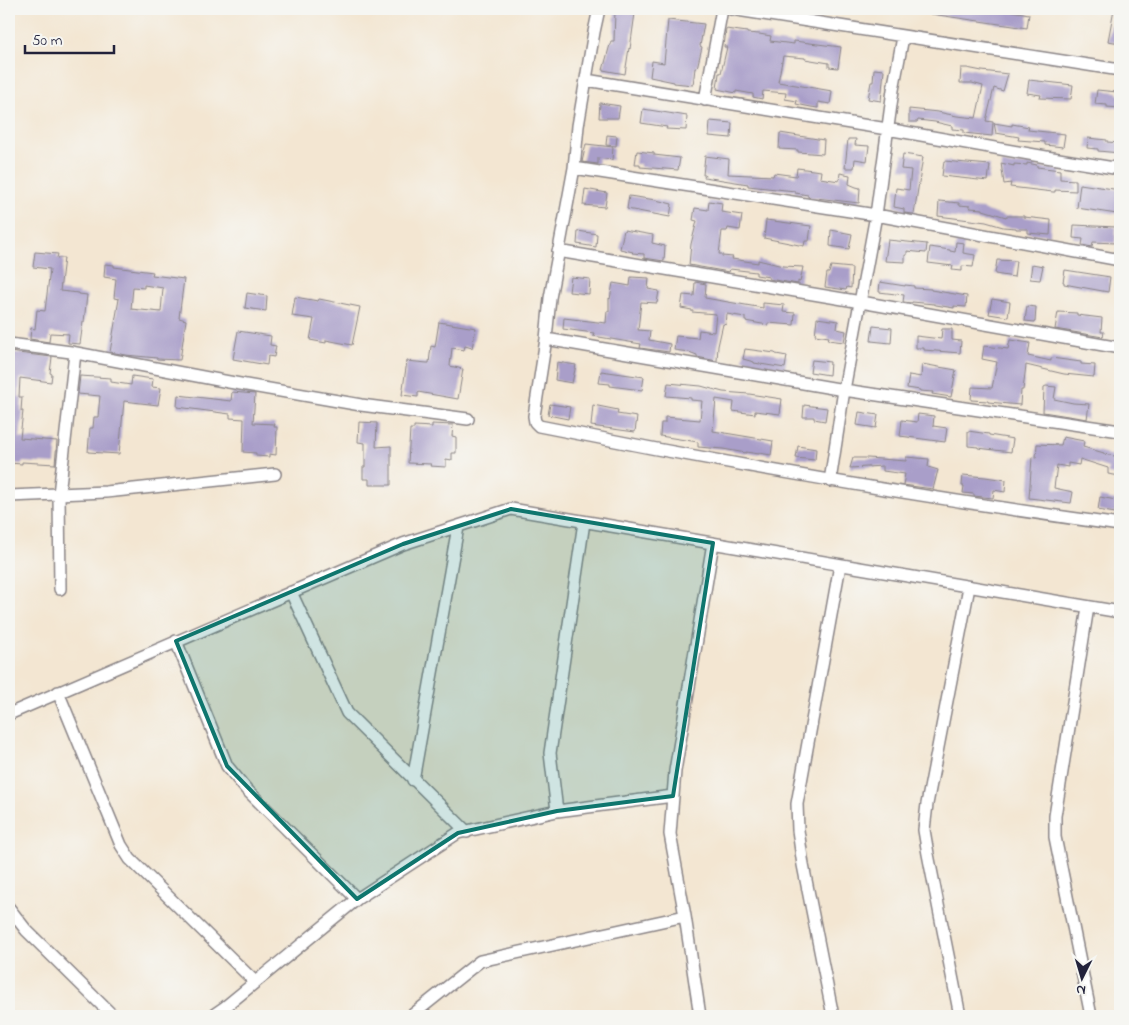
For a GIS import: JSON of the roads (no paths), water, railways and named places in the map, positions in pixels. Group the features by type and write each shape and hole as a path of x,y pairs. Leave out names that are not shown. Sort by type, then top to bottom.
{"street":[{"path":"599,9 578,126 574,168 550,298 546,339 534,416 535,422 539,426 830,481 1120,525"},
{"path":"705,100 722,9"},
{"path":"731,9 1120,70"},
{"path":"830,481 844,390 876,215 887,129 903,36"},
{"path":"586,80 1120,169"},
{"path":"574,168 876,215 1120,260"},
{"path":"558,251 1120,348"},
{"path":"546,339 844,390 1120,431"},
{"path":"9,344 76,353 361,405 468,419"},
{"path":"60,589 59,494 76,353"},
{"path":"9,496 106,492 275,474"},
{"path":"9,714 403,544 511,509 1120,612"},
{"path":"557,812 550,753 584,522"},
{"path":"414,780 458,526"},
{"path":"700,1016 670,834 675,771 713,544"},
{"path":"833,1016 803,865 798,830 797,804 840,565"},
{"path":"960,1016 924,830 927,804 969,587"},
{"path":"291,592 347,713 466,832"},
{"path":"1088,607 1055,816 1055,837 1091,1016"},
{"path":"176,641 227,766 246,789 357,899"},
{"path":"58,692 121,845 130,859 255,982"},
{"path":"212,1016 357,899 458,834 557,812 673,796"},
{"path":"9,908 26,930 113,1016"},
{"path":"410,1016 480,961 685,916"}]}
